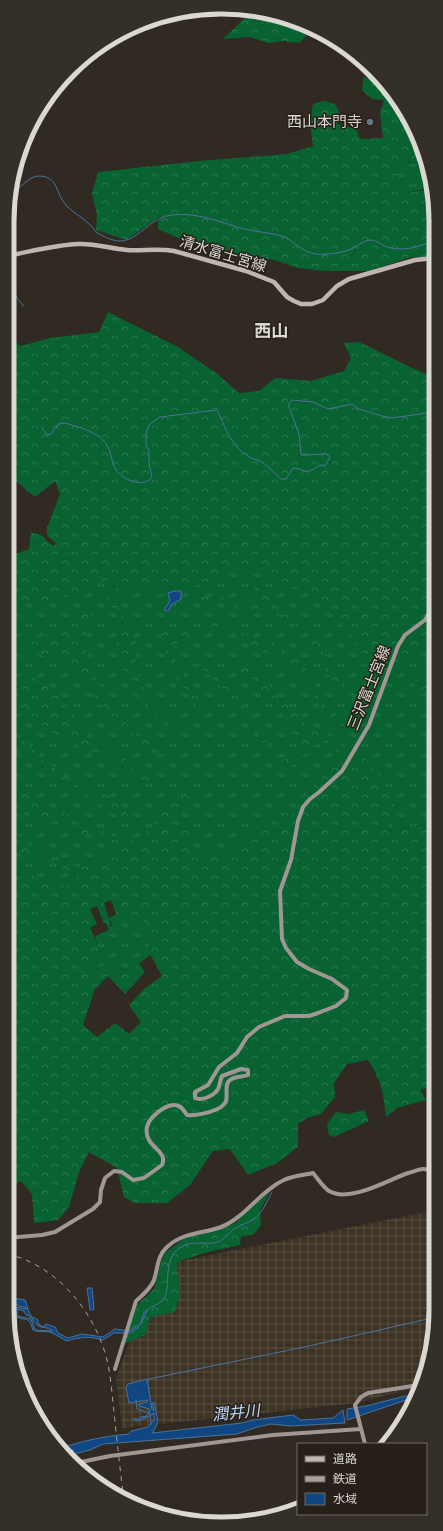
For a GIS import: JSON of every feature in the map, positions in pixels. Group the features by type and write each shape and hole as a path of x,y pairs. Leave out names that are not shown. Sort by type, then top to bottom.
{"main road":[{"name":"清水富士宮線","path":"14,254 78,244 102,245 126,250 161,249 174,251 246,271 268,279 274,282 287,297 301,304 312,304 323,300 337,286 349,279 415,260 429,259"},
{"name":"三沢富士宮線","path":"14,1237 42,1235 55,1232 93,1209 100,1202 101,1190 105,1178 114,1170 122,1172 133,1180 144,1178 164,1162 162,1155 150,1143 147,1137 147,1127 153,1115 177,1105 187,1115 194,1116 223,1107 226,1101 228,1082 230,1079 248,1075 250,1073 248,1070 241,1069 222,1076 218,1089 214,1094 205,1098 194,1098 195,1092 208,1085 219,1067 236,1054 247,1037 259,1027 279,1018 286,1016 309,1016 336,1006 346,998 347,990 332,979 297,962 286,948 282,939 280,892 291,860 298,821 303,807 342,771 369,726 398,646 405,635 425,620 429,613"},
{"path":"115,1369 136,1301 144,1295 152,1283 157,1263 166,1248 178,1239 189,1234 220,1227 234,1221 263,1194 283,1180 313,1173 328,1190 333,1193 345,1195 353,1194 395,1177 418,1170 429,1170"},
{"path":"365,1443 355,1405 361,1397 368,1393 414,1386"},
{"path":"81,1462 110,1456 273,1434 361,1429"}],"shaded area":[{"path":"429,1212 429,1323 422,1363 413,1388 357,1403 122,1428 116,1378 134,1330 156,1287 161,1265"}],"green space":[{"path":"246,16 275,21 307,32 307,35 299,43 283,41 269,43 249,37 223,39"},
{"path":"364,76 378,85 394,106 413,142 420,161 396,164 398,194 426,190 429,208 429,257 412,257 368,271 325,271 298,268 271,259 259,260 226,253 178,238 158,229 158,222 161,216 126,240 96,230 97,214 92,194 98,172 199,161 288,154 313,146 310,122 313,104 324,101 335,104 339,112 337,124 356,129 360,139 383,138 380,113 384,100 372,99 362,90"},
{"path":"420,161 424,177 424,189 398,195 395,164"},
{"path":"108,312 178,347 216,373 239,393 259,391 275,378 311,381 344,371 351,358 344,343 359,342 429,375 429,639 391,680 379,690 370,672 362,650 328,606 312,590 290,589 262,566 251,566 253,577 276,600 290,608 301,624 303,632 299,632 285,617 265,607 250,609 238,608 215,602 206,606 197,603 202,597 219,597 233,602 248,602 254,597 254,586 238,566 235,566 224,574 198,586 176,588 157,586 126,587 127,588 122,596 121,613 125,618 137,644 136,660 138,674 146,693 155,705 177,720 186,731 181,732 165,724 135,692 120,664 116,646 120,623 115,609 103,604 104,599 115,590 120,582 114,578 87,586 68,595 49,600 14,602 14,555 29,549 31,532 43,536 47,541 70,558 47,536 47,528 60,494 55,481 35,497 14,479 14,340 21,346 50,338 99,332"},
{"path":"198,533 429,616 429,822 425,825 387,831 196,898 125,857 89,901 14,873 14,578 60,541"},
{"path":"88,608 91,621 85,638 87,653 101,693 135,735 150,739 165,751 160,755 148,751 132,737 118,730 89,687 70,671 66,664 30,651 15,642 40,637 63,629 79,619"},
{"path":"219,622 252,637 274,643 301,661 309,677 318,689 325,706 337,715 347,730 341,730 331,725 321,712 312,692 301,678 273,656 257,649 227,629 206,630 206,623"},
{"path":"158,626 170,630 188,627 197,637 189,646 178,643 171,650 177,666 202,702 198,709 176,678 170,666"},
{"path":"314,638 334,666 343,689 344,699 342,699 311,645"},
{"path":"203,662 214,675 221,679 235,694 245,710 253,716 267,744 267,749 226,692 199,666"},
{"path":"233,663 245,664 259,672 266,679 277,697 283,700 290,707 297,710 304,723 309,728 326,734 345,748 346,753 342,756 328,743 319,742 290,767 280,773 279,763 299,751 296,740 279,709 249,675 238,670 232,670"},
{"path":"429,669 429,686 420,691 413,687 421,675"},
{"path":"29,675 53,689 76,718 88,738 96,743 103,744 115,754 122,755 134,771 140,775 150,778 149,784 140,785 106,756 88,752 64,738 34,724 19,704 18,692 21,681"},
{"path":"14,736 25,741 40,757 63,775 85,784 96,794 106,795 121,806 129,817 126,822 91,799 81,788 61,786 29,758 14,751"},
{"path":"358,754 370,764 380,778 396,808 390,817 387,831 425,825 429,822 429,1088 420,1089 426,1100 397,1108 386,1117 381,1087 368,1060 347,1064 334,1083 335,1097 321,1114 307,1118 298,1124 298,1147 277,1163 248,1175 230,1149 213,1151 190,1185 167,1203 135,1203 124,1197 117,1168 89,1152 79,1172 69,1207 58,1220 34,1223 32,1194 21,1181 14,1184 14,866 43,881 70,887 72,891 77,876 63,872 62,866 17,850 14,847 14,833 36,850 73,863 76,867 93,866 109,856 107,841 97,834 81,835 41,824 25,814 14,804 14,789 28,794 55,810 80,819 112,836 139,842 143,835 154,824 163,799 176,795 184,796 208,784 206,778 211,787 206,793 186,802 183,817 188,826 192,840 192,850 202,854 214,854 237,850 237,847 273,815 294,812 299,802 316,786 315,784 307,786 305,783 329,769 339,765 344,765 352,755","holes":["111,900 116,914 109,918 112,925 141,916 149,934 150,954 162,976 145,988 129,1005 141,1022 129,1034 115,1023 97,1037 83,1025 95,989 108,976 125,994 145,972 139,963 131,970 116,969 109,963 90,974 83,965 101,953 90,928 97,924 90,909 97,906 103,922 106,923 107,927 111,925 104,903"]},
{"path":"141,915 149,934 150,955 131,970 116,969 109,963 90,974 83,965 101,953 95,936 109,930 107,927"},
{"path":"364,1110 369,1121 334,1137 329,1135 327,1124 336,1112 349,1114"},
{"path":"270,1192 260,1210 261,1225 253,1235 241,1236 240,1245 204,1253 177,1262 180,1294 175,1312 151,1317 145,1335 124,1344 137,1305 154,1289 165,1253 186,1237 214,1231 236,1223 250,1207"}],"water":[{"path":"181,591 181,599 171,605 168,611 164,610 170,601 168,593"},
{"path":"87,1288 92,1288 94,1309 90,1310"},
{"path":"14,1298 25,1300 30,1315 32,1316 31,1318 26,1315 24,1311 17,1309 17,1316 31,1319 36,1330 53,1331 40,1327 32,1319 33,1317 38,1320 38,1324 44,1327 46,1324 55,1327 58,1333 68,1338 82,1334 103,1337 115,1329 130,1331 141,1322 143,1314 147,1310 141,1324 130,1333 114,1333 103,1340 85,1338 67,1341 50,1332 33,1330 28,1320 15,1316 14,1306 27,1309 14,1303"},
{"path":"147,1379 152,1410 154,1410 152,1403 155,1403 157,1418 157,1425 152,1433 242,1423 253,1420 293,1415 301,1420 333,1418 343,1410 345,1423 291,1426 271,1424 237,1434 103,1444 90,1450 73,1454 70,1451 74,1450 69,1450 66,1447 102,1438 129,1434 131,1431 148,1427 154,1420 154,1413 137,1421 133,1420 135,1418 138,1420 141,1417 147,1416 150,1411 149,1409 139,1406 139,1404 147,1402 148,1400 129,1403 126,1388 128,1384"},
{"path":"410,1396 409,1399 347,1420 347,1409"}],"waterway":[{"path":"17,188 36,176 50,179 69,208 87,222 96,232 116,241 125,241 130,239 161,218 179,214 204,217 245,229 282,236 302,249 316,254 328,254 345,251 352,249 368,240 373,240 386,246 399,249 412,248 429,242"},
{"path":"14,286 17,299 24,306"},
{"path":"42,428 46,434 50,435 59,424 64,423 80,427 96,434 107,445 114,467 118,473 139,483 148,481 152,477 149,464 149,450 146,446 146,433 149,425 160,417 217,410 229,436 237,447 249,457 266,465 281,479 286,479 293,468 309,471 320,465 325,466 330,457 327,454 301,454 299,434 289,407 289,403 292,400 313,402 328,409 352,404 359,409 392,418 429,413"},
{"path":"147,1310 163,1300 166,1295 169,1266 175,1252 181,1247 189,1244 214,1243 220,1241 234,1229 253,1220 264,1207 272,1192"},
{"path":"146,1381 149,1379 309,1346 429,1319"},
{"path":"136,1400 137,1409 150,1413 151,1424"}],"railway":[{"path":"14,1256 42,1268 71,1293 83,1308 101,1342 107,1360 111,1386 123,1492"}],"place":[{"name":"西山本門寺","path":"370,122"}],"district":[{"name":"西山","path":"271,331"}],"water label":[{"name":"潤井川","path":"236,1412"}]}
